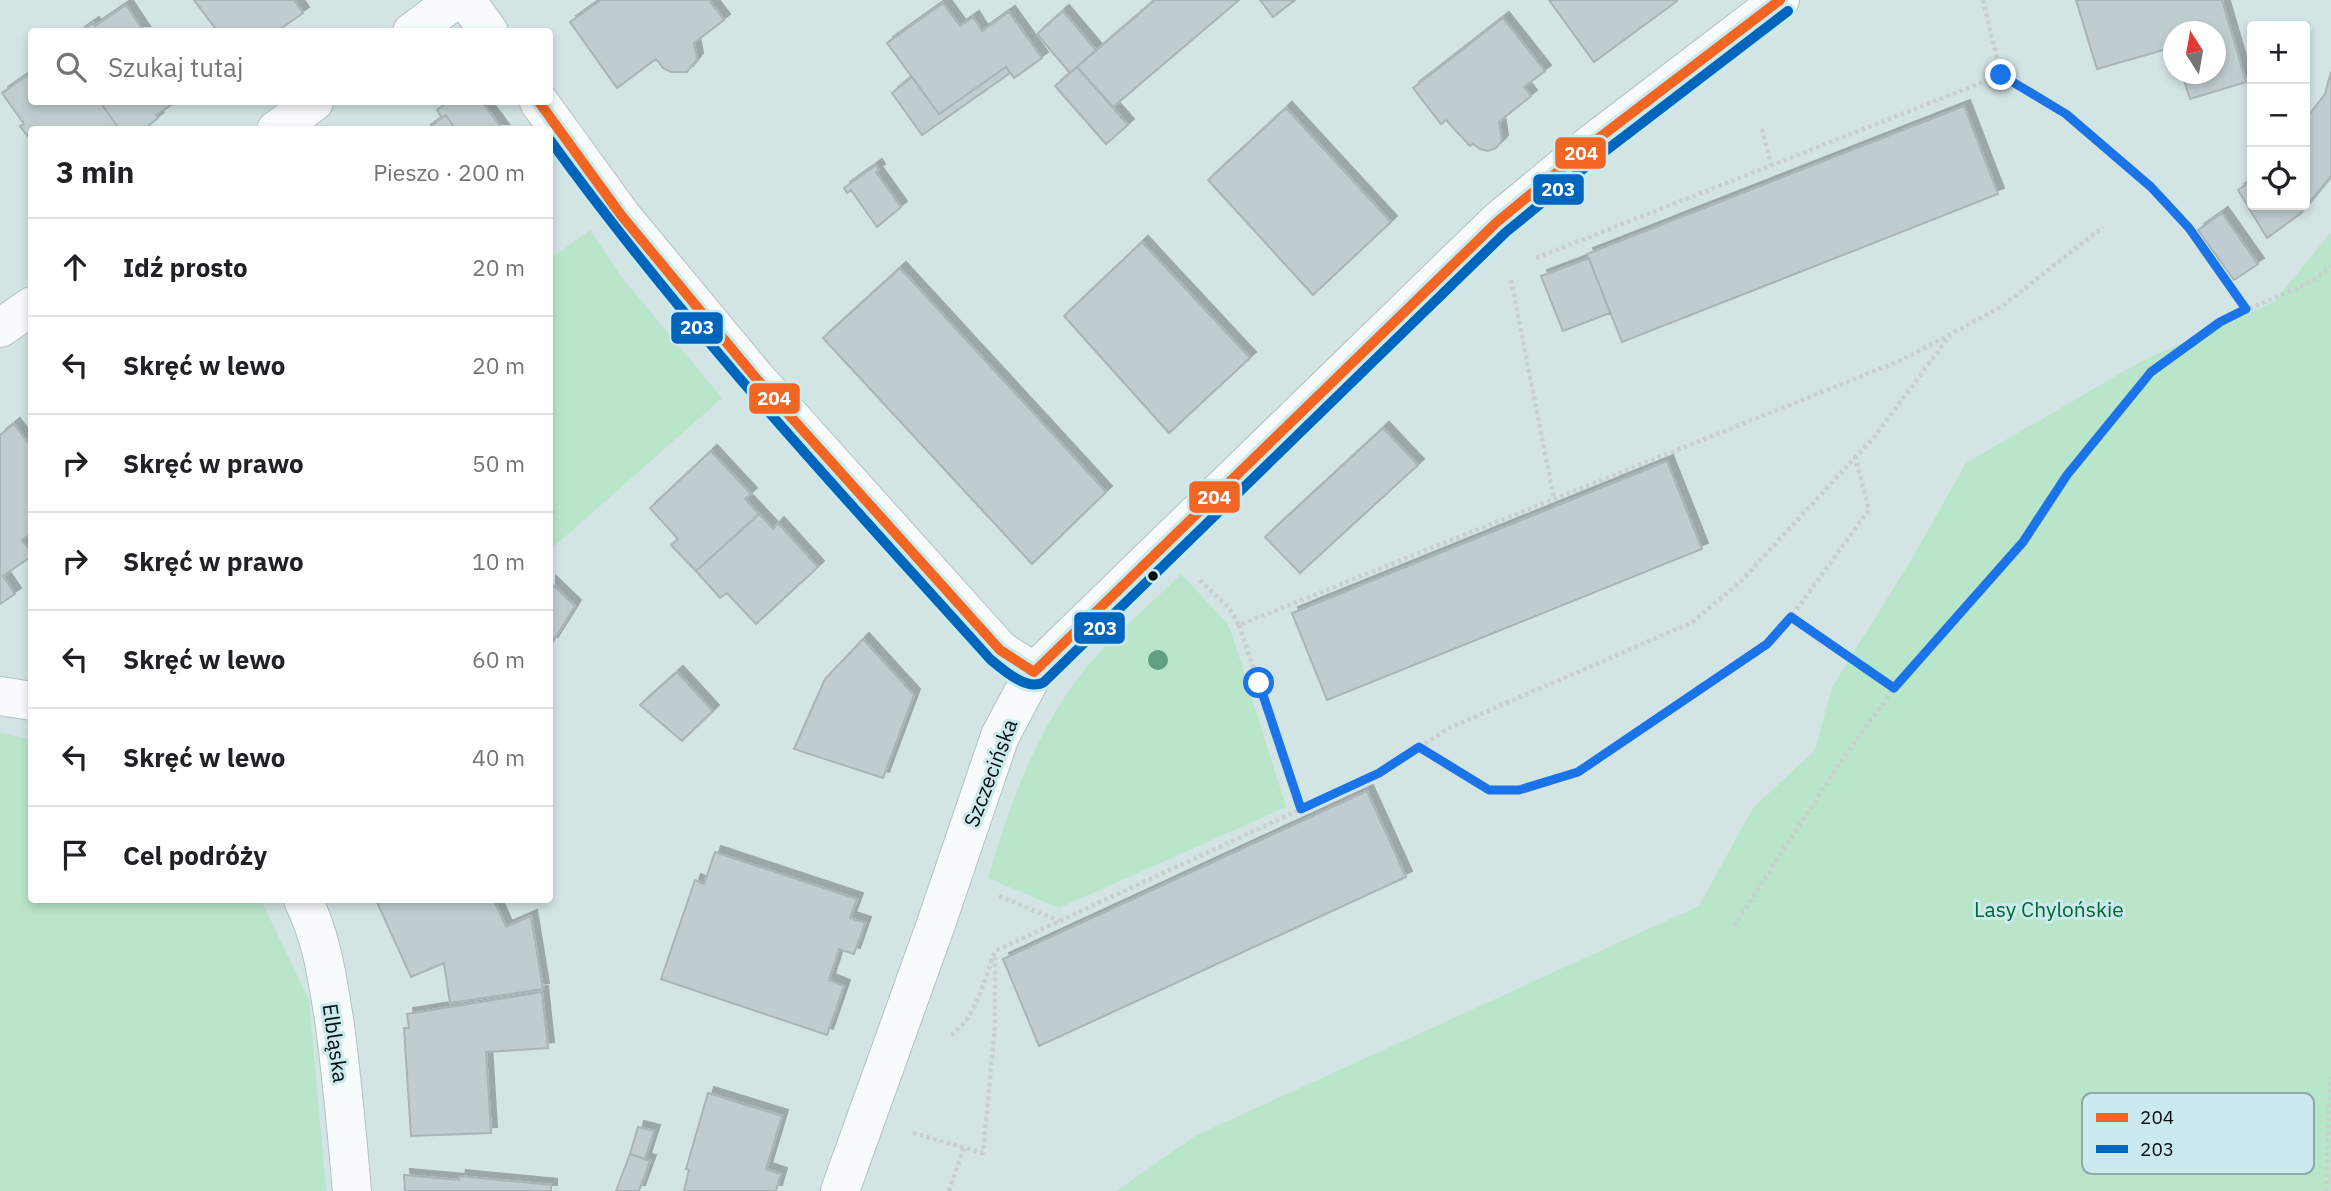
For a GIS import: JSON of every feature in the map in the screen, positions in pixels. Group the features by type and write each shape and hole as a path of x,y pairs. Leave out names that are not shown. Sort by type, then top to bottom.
{"street":[{"path":"417,28 455,0"},
{"path":"466,0 486,28"},
{"name":"Szczecińska","path":"840,1191 1000,736 1034,672 1497,222 1595,141 1780,0"},
{"path":"281,126 310,105"},
{"path":"541,105 621,215 755,377 1000,650 1034,672"},
{"path":"0,328 28,309"},
{"path":"0,696 28,700"},
{"name":"Elbląska","path":"304,903 314,922 325,963 340,1064 352,1191"}],"path":[{"path":"1983,0 2001,75 2066,114 2151,187 2189,228 2246,309"},
{"path":"1549,253 2001,75"},
{"path":"1762,129 1771,165"},
{"path":"1239,625 1902,360 2001,307 2103,228"},
{"path":"1734,926 1837,767 1894,688 2023,542 2067,475 2151,372 2220,322 2312,281 2331,266"},
{"path":"1509,270 1553,499"},
{"path":"946,1038 957,1031 976,1002 995,951 1379,773 1451,727 1693,622 1741,581 1875,436 1951,335"},
{"path":"1419,747 1489,790 1519,790 1578,772 1767,644 1791,617 1869,510 1855,457"},
{"path":"1194,573 1229,608 1239,625 1301,809"},
{"path":"1791,617 1894,688"},
{"path":"991,892 1060,921"},
{"path":"925,1136 983,1153 995,1026 995,951"},
{"path":"2326,1191 2331,1077"},
{"path":"949,1191 964,1147"}],"green space":[{"path":"590,230 620,275 722,398 553,547 553,257"},
{"name":"Lasy Chylońskie","path":"2331,232 2331,1191 1116,1191 1195,1136 1699,906 1753,808 1815,750 1832,687 1913,557 1966,463 2140,362 2274,302"},
{"path":"1181,574 1227,623 1232,634 1286,807 1059,908 988,878 1025,771 1065,696 1104,648"},
{"path":"0,733 28,738 28,903 262,903 309,1000 326,1191 0,1191"}],"building":[{"path":"194,0 294,0 303,13 282,28 215,28"},
{"path":"601,0 709,0 724,20 694,43 697,59 687,72 671,72 663,68 656,59 617,88 570,22"},
{"path":"1155,0 1239,0 1113,107 1077,67"},
{"path":"1260,0 1295,0 1273,17"},
{"path":"1549,0 1677,0 1677,1 1594,62"},
{"path":"2076,0 2222,0 2246,82 2190,99 2185,84 2226,84 2226,21 2163,21 2163,50 2097,69"},
{"path":"943,3 960,26 973,17 982,31 1009,12 1042,58 1014,78 1006,67 939,114 887,43"},
{"path":"126,5 141,28 86,28 93,23 95,26"},
{"path":"1063,11 1096,50 1070,73 1037,34"},
{"path":"1503,18 1545,71 1524,87 1531,96 1499,122 1502,141 1496,148 1488,151 1473,144 1470,146 1446,120 1441,124 1413,88"},
{"path":"1006,67 1010,73 922,135 892,93 912,77 939,114"},
{"path":"1077,67 1128,125 1106,144 1055,86"},
{"path":"2331,72 2331,176 2310,202 2310,114 2325,94"},
{"path":"28,75 28,105 102,105 117,126 28,126 28,137 20,126 24,124 2,93"},
{"path":"102,105 171,105 156,115 158,118 148,126 117,126"},
{"path":"444,105 484,105 500,126 453,126 446,115 442,118 437,110"},
{"path":"1964,106 1998,194 1622,342 1587,254"},
{"path":"1286,108 1391,222 1313,295 1208,180"},
{"path":"446,115 453,126 431,126"},
{"path":"876,165 879,170 876,172 901,207 877,227 851,190 847,193 844,188"},
{"path":"2247,184 2247,205 2238,190"},
{"path":"2250,210 2303,210 2300,214 2267,238"},
{"path":"2222,213 2258,264 2234,280 2198,230"},
{"path":"1142,242 1250,358 1169,433 1064,316"},
{"path":"1589,258 1610,313 1563,331 1541,276"},
{"path":"900,268 1106,492 1032,564 823,338"},
{"path":"14,424 28,443 28,536 22,540 28,547 28,559 3,576 15,594 0,604 0,435"},
{"path":"1383,428 1418,465 1300,573 1265,537"},
{"path":"711,451 751,494 745,499 759,514 696,571 671,545 678,539 650,508"},
{"path":"1667,461 1702,549 1327,700 1292,613"},
{"path":"759,514 773,529 778,523 818,567 756,624 727,593 720,598 696,571"},
{"path":"553,585 575,606 553,641"},
{"path":"863,639 914,695 883,778 794,749 825,679"},
{"path":"677,672 713,711 682,741 640,705"},
{"path":"1367,791 1406,877 1039,1046 1003,959"},
{"path":"715,852 857,899 850,918 865,923 854,954 839,949 829,980 844,986 827,1035 661,979 695,880 704,884"},
{"path":"377,903 495,903 506,927 531,916 543,989 450,1003 444,963 411,977"},
{"path":"542,992 548,1048 486,1052 491,1133 411,1136 404,1028 409,1028 407,1014"},
{"path":"708,1093 782,1116 766,1169 781,1174 776,1191 684,1191 689,1170 686,1169"},
{"path":"638,1127 654,1131 645,1159 630,1154"},
{"path":"630,1154 650,1161 639,1191 616,1191"},
{"path":"404,1175 459,1180 460,1176 551,1185 551,1191 405,1191"}],"transit line":[{"name":"204","path":"1034,672 1497,222 1595,141 1780,0"},
{"name":"203","path":"553,144 653,275 708,341 990,659 1023,682 1038,684 1044,682 1506,232 1604,152 1788,11"},
{"name":"204","path":"541,105 621,215 755,377 1000,650 1034,672"}],"route":[{"path":"1259,683 1301,809 1379,773 1419,747 1489,790 1519,790 1578,772 1767,644 1791,617 1894,688 2023,542 2067,475 2151,372 2220,322 2246,309 2189,228 2151,187 2066,114 2001,75"}]}
